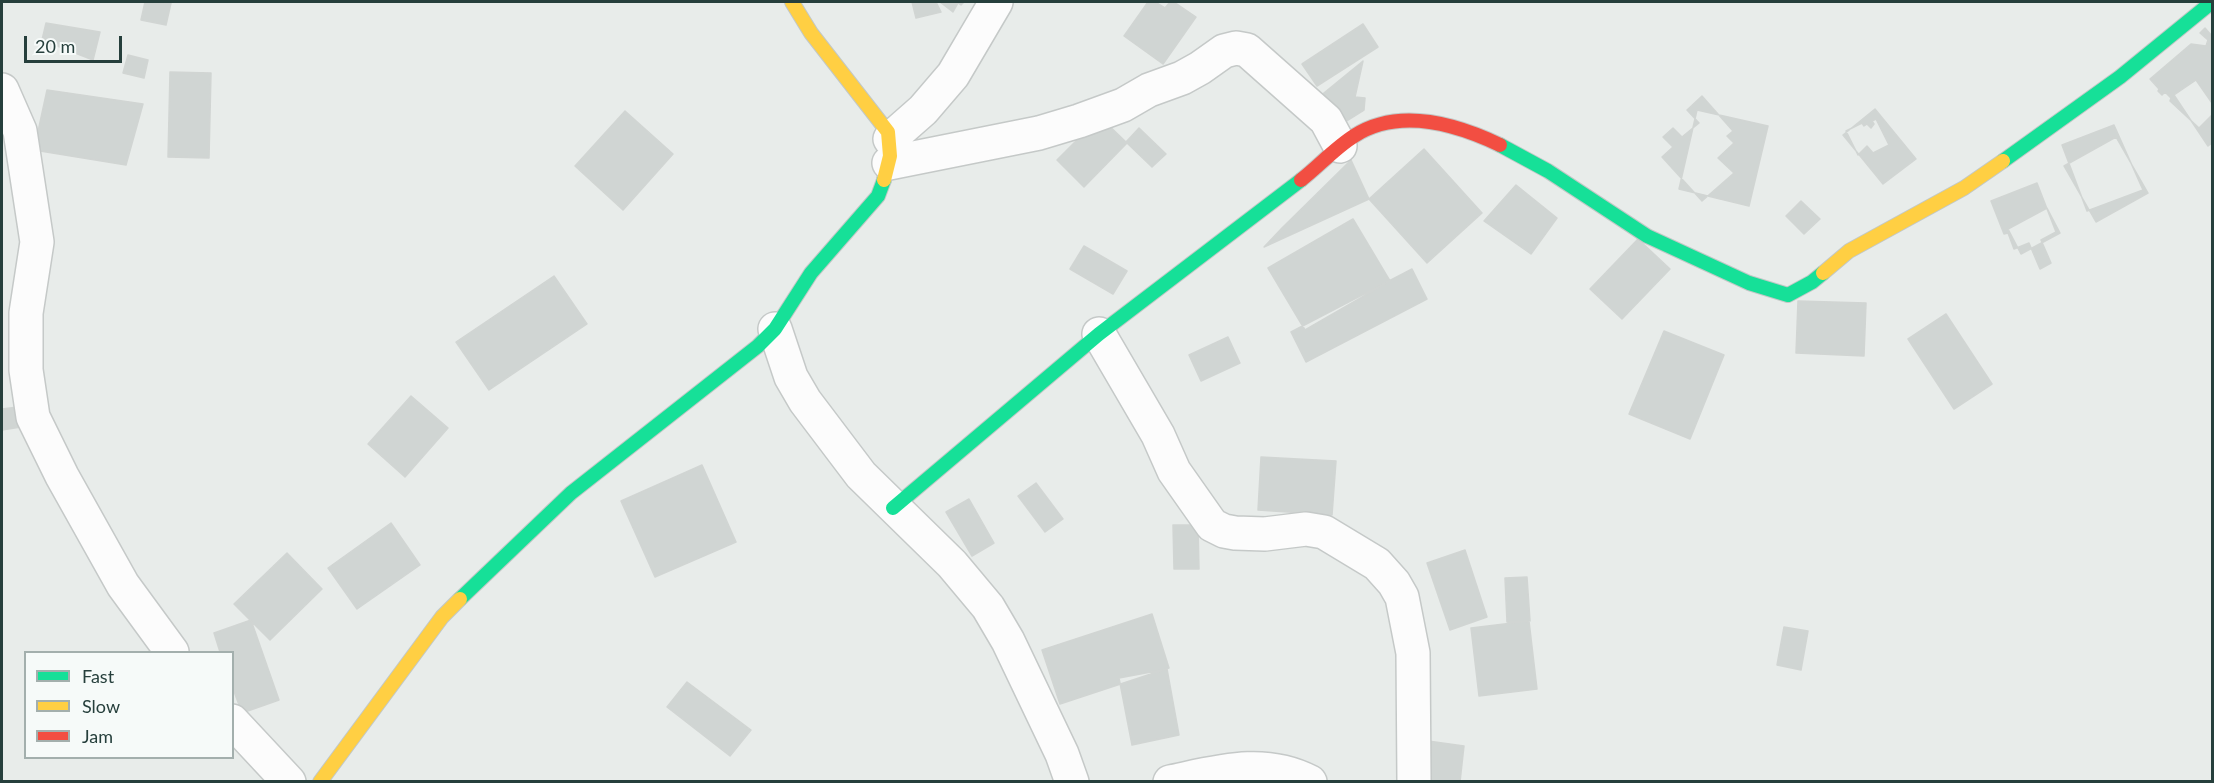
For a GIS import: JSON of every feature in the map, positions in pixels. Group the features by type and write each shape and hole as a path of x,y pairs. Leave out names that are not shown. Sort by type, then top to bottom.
{"street":[{"path":"320,782 442,617 571,493 758,346 775,329 811,273 878,196 884,182 890,151 888,132 811,33 792,2"},
{"path":"890,151 952,75 996,2"},
{"path":"893,508 1099,334 1307,175 1340,146 1371,126 1403,119 1438,121 1468,130 1550,173 1645,234 1756,285 1788,295 1812,282 1849,251 1964,188 2120,77 2212,2"},
{"path":"890,151 1039,133 1124,105 1149,90 1182,78 1224,51 1236,48 1247,50 1326,120 1340,146"},
{"path":"2,90 20,131 37,242 26,313 26,370 33,417 62,476 123,585 171,651"},
{"path":"775,329 791,377 805,401 861,475 952,564 988,607 1008,641 1062,754 1072,782"},
{"path":"1099,334 1158,435 1174,471 1212,525 1235,533 1265,534 1306,529 1324,532 1377,564 1394,582 1402,597 1413,653 1414,782"},
{"path":"234,723 290,782"},
{"path":"1170,782 1238,768 1268,768 1310,782"}],"building":[{"path":"145,2 171,3 166,25 141,20"},
{"path":"912,2 936,2 941,12 916,18"},
{"path":"940,2 964,2 961,5 958,3 953,12"},
{"path":"1148,2 1155,2 1165,8 1170,2 1174,2 1196,17 1163,64 1124,36"},
{"path":"46,23 100,32 93,60 42,40"},
{"path":"1363,24 1378,47 1317,86 1302,64"},
{"path":"2205,28 2212,36 2212,115 2199,128 2170,101 2171,98 2165,92 2162,95 2158,91 2159,89 2150,79 2191,44 2206,46 2208,40 2200,33"},
{"path":"128,55 148,60 144,78 123,73"},
{"path":"1363,61 1355,97 1365,98 1364,110 1340,125 1319,97"},
{"path":"170,72 211,73 209,158 168,157"},
{"path":"2196,80 2212,103 2212,143 2208,146 2174,95"},
{"path":"47,90 143,104 126,165 34,150"},
{"path":"1702,96 1733,131 1727,136 1734,143 1718,158 1734,173 1702,201 1662,157 1673,147 1663,137 1673,128 1682,137 1699,123 1687,110"},
{"path":"1875,109 1916,159 1883,184 1843,135"},
{"path":"1697,110 1768,126 1749,206 1679,189"},
{"path":"625,111 673,154 623,210 575,166"},
{"path":"1100,117 1127,143 1084,187 1057,160"},
{"path":"1876,119 1889,145 1873,153 1867,146 1858,155 1846,131 1862,123 1871,128 1874,124 1872,121"},
{"path":"2114,125 2143,190 2087,211 2062,145"},
{"path":"1139,128 1166,154 1152,167 1126,142"},
{"path":"2116,137 2148,193 2096,222 2064,166"},
{"path":"1424,149 1482,213 1427,263 1369,199"},
{"path":"1351,160 1369,199 1264,247 1282,228"},
{"path":"2037,183 2056,232 2041,240 2051,263 2040,269 2029,243 2014,249 2008,233 2004,234 1991,201"},
{"path":"1516,185 1557,218 1531,254 1484,221"},
{"path":"1801,201 1820,219 1804,234 1786,216"},
{"path":"2047,208 2060,233 2021,254 2008,229"},
{"path":"1353,219 1390,281 1305,330 1268,268"},
{"path":"1638,239 1670,269 1622,319 1590,289"},
{"path":"1084,246 1127,271 1113,294 1070,269"},
{"path":"1412,269 1427,299 1306,362 1291,332"},
{"path":"554,276 587,324 489,390 456,342"},
{"path":"1798,301 1866,303 1864,356 1796,353"},
{"path":"1946,314 1992,384 1954,409 1908,339"},
{"path":"1664,331 1724,355 1690,439 1629,414"},
{"path":"1228,337 1240,363 1201,381 1189,355"},
{"path":"411,396 448,428 405,477 368,444"},
{"path":"18,407 21,427 2,430 2,409"},
{"path":"1261,457 1336,461 1332,515 1258,510"},
{"path":"702,465 736,542 655,577 621,501"},
{"path":"1036,483 1063,519 1045,532 1018,496"},
{"path":"969,499 994,543 972,556 946,512"},
{"path":"391,523 420,565 357,609 328,568"},
{"path":"1173,525 1198,525 1199,569 1174,569"},
{"path":"1465,550 1487,617 1450,630 1427,563"},
{"path":"287,553 322,589 270,640 234,604"},
{"path":"1527,577 1530,621 1507,622 1505,578"},
{"path":"1152,614 1169,668 1060,704 1042,650"},
{"path":"251,620 279,700 242,713 234,691 234,651 220,651 214,633"},
{"path":"1529,621 1537,689 1479,696 1471,628"},
{"path":"1784,627 1808,631 1801,670 1777,665"},
{"path":"1167,669 1179,735 1132,745 1119,678"},
{"path":"687,682 751,730 730,756 667,707"},
{"path":"1428,741 1464,746 1460,782 1423,782"}],"traffic: fast":[{"path":"2003,161 2120,77 2212,2"},
{"path":"1500,145 1548,171 1647,236 1749,283 1788,295 1823,273"},
{"path":"460,599 571,493 758,346 775,329 811,273 878,196 884,180"},
{"path":"893,508 1099,334 1301,180"}],"traffic: slow":[{"path":"792,2 811,33 888,132 890,156 884,180"},
{"path":"1823,273 1849,251 1964,188 2003,161"},
{"path":"320,782 442,617 460,599"}],"traffic: jam":[{"path":"1301,180 1354,136 1371,127 1390,122 1427,122 1446,125 1500,145"}]}
